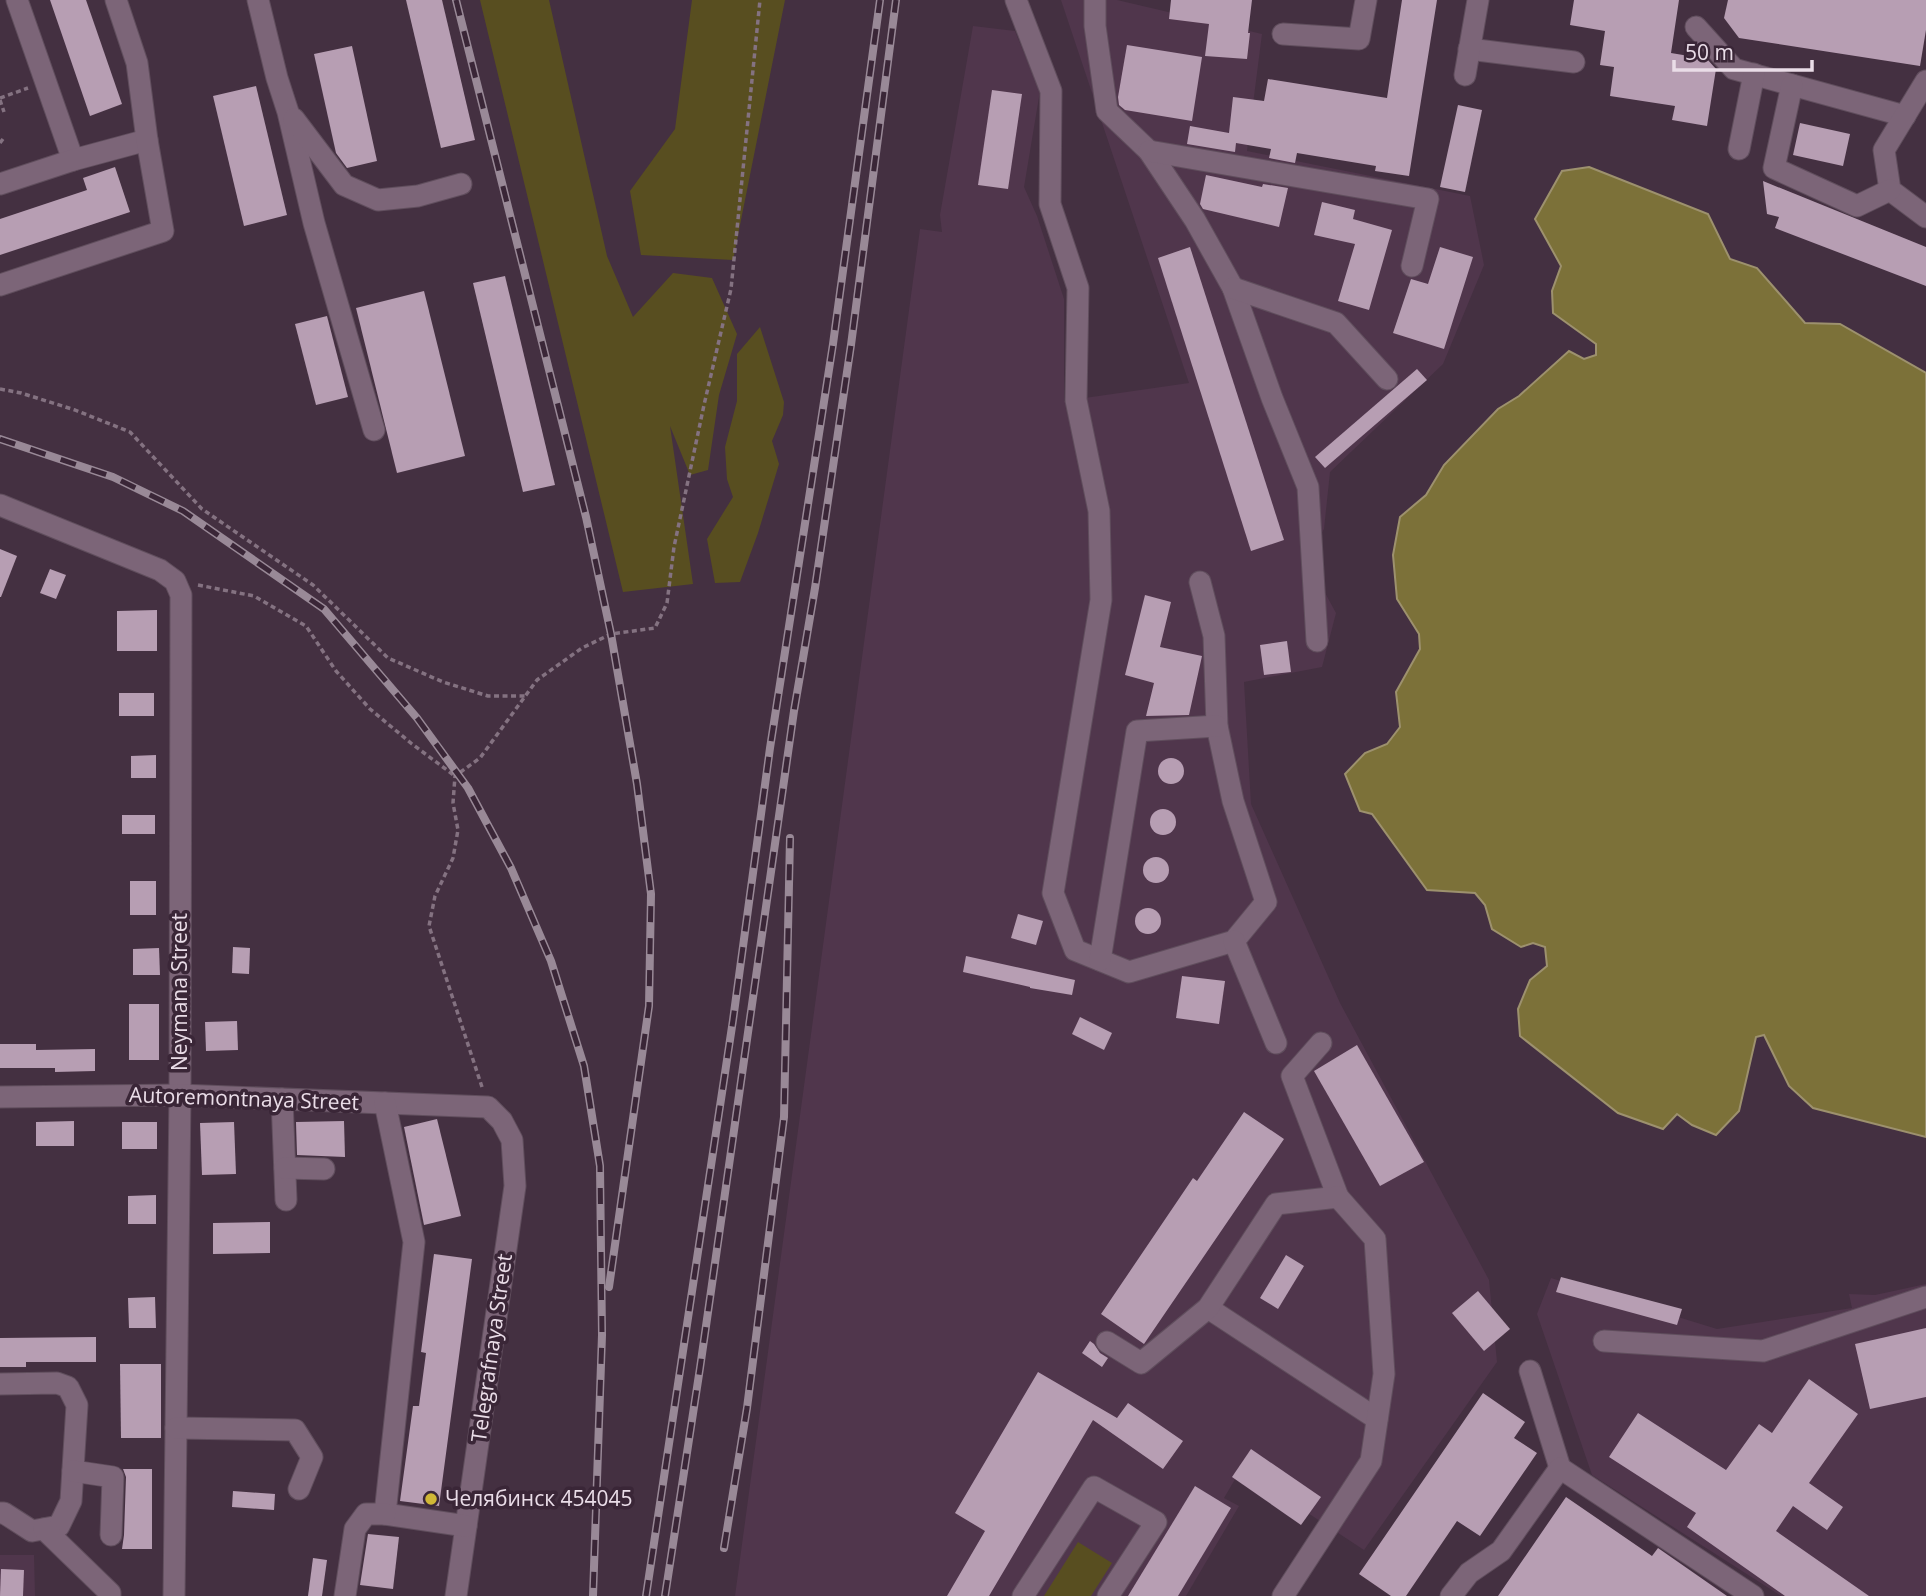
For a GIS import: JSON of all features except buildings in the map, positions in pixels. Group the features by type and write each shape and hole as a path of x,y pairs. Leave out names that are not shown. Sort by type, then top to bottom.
{"street":[{"path":"18,0 73,160"},
{"path":"0,285 163,232 137,63 116,0"},
{"path":"257,0 288,112 314,223 374,430"},
{"path":"1016,0 1051,91 1050,204 1078,288 1076,400 1099,511 1101,600 1053,893 1075,950 1129,972 1234,941 1266,902 1233,802 1217,726 1214,636 1200,582"},
{"path":"1095,0 1095,26 1107,111 1149,151 1195,220 1233,288 1272,398 1308,487 1317,641"},
{"path":"1283,34 1359,39 1366,0"},
{"path":"1465,75 1478,0"},
{"path":"1696,27 1734,69 1905,116"},
{"path":"1469,49 1574,62"},
{"path":"1739,149 1754,74"},
{"path":"1926,81 1884,150 1890,190 1926,217"},
{"path":"1792,85 1774,168 1857,206 1890,190"},
{"path":"288,112 344,185 378,200 418,196 461,184"},
{"path":"0,184 147,140"},
{"path":"1149,151 1428,200 1412,266"},
{"path":"1233,288 1336,323 1387,379"},
{"path":"0,505 160,570 175,581"},
{"name":"Neymana Street","path":"174,1596 180,1095 181,595 175,581"},
{"path":"1100,960 1137,732 1217,726"},
{"path":"1234,941 1276,1043"},
{"path":"1283,1596 1371,1461 1384,1374 1375,1239 1338,1197 1292,1076 1321,1043"},
{"name":"Autoremontnaya Street","path":"0,1097 180,1095 488,1107"},
{"path":"282,1099 286,1200"},
{"path":"385,1103 414,1242 385,1514"},
{"name":"Telegrafnaya Street","path":"456,1596 515,1186 512,1140 502,1121 488,1107"},
{"path":"285,1168 324,1169"},
{"path":"1107,1342 1141,1363 1209,1308 1276,1204 1338,1197"},
{"path":"1604,1341 1763,1351 1926,1297"},
{"path":"1209,1308 1377,1419"},
{"path":"1530,1371 1560,1468 1753,1596"},
{"path":"0,1384 57,1383 68,1387 77,1405 71,1501 59,1526 32,1531 0,1513"},
{"path":"176,1428 295,1430 312,1457 299,1489"},
{"path":"1451,1596 1469,1573 1502,1551 1560,1468"},
{"path":"73,1471 113,1477 111,1535"},
{"path":"1023,1596 1094,1487 1156,1522 1108,1596"},
{"path":"345,1596 355,1529 366,1514 385,1514 466,1527"},
{"path":"44,1529 110,1593 110,1596"}],"path":[{"path":"488,1107 429,926 435,895 453,858 458,830 453,803 456,776 480,758 537,680 582,648 611,634 655,628 667,603 674,547 731,289 760,0"},
{"path":"4,113 0,99 45,82"},
{"path":"0,389 75,410 130,432 202,509 313,585 387,658 488,696 526,696"},
{"path":"175,581 254,596 306,626 336,671 370,709 456,776"}],"shaded area":[{"path":"480,0 549,0 607,256 633,317 673,273 712,278 737,334 719,395 708,470 690,475 670,426 693,584 623,592"},
{"path":"692,0 785,0 733,260 641,255 630,191 675,129"},
{"path":"1061,0 1117,0 1262,34 1247,151 1470,196 1484,265 1443,364 1330,472 1324,529 1315,544 1317,578 1336,613 1322,667 1244,682 1251,804 1340,1003 1489,1280 1497,1362 1364,1550 1241,1469 1224,1498 1239,1506 1186,1596 735,1596 920,229 942,232 940,215 973,26 1015,31 1040,91 1024,187 1037,216 1064,299 1064,401 1189,383"},
{"path":"1589,167 1708,214 1730,259 1757,268 1805,323 1840,324 1926,373 1926,1137 1813,1108 1789,1086 1764,1035 1756,1037 1739,1111 1716,1135 1692,1125 1677,1114 1663,1129 1618,1113 1520,1036 1518,1009 1530,980 1547,966 1545,947 1533,943 1521,947 1492,929 1485,905 1475,893 1427,890 1372,814 1360,811 1345,774 1365,753 1387,744 1400,727 1396,692 1420,649 1419,634 1397,599 1393,555 1400,517 1426,495 1444,465 1498,409 1519,396 1569,351 1584,359 1596,355 1596,344 1553,313 1552,291 1561,266 1535,219 1562,171"},
{"path":"760,327 784,402 783,415 772,441 779,464 740,582 715,583 707,539 733,497 727,479 725,447 737,401 737,354"},
{"path":"1551,1278 1717,1329 1852,1308 1849,1294 1875,1295 1926,1284 1926,1596 1781,1596 1592,1475 1537,1314"},
{"path":"1078,1542 1112,1563 1091,1596 1044,1596"},
{"path":"0,1555 34,1555 35,1596 0,1596"}],"railway":[{"path":"456,0 586,517 611,634 637,784 651,894 649,1006 609,1287"},
{"path":"646,1596 733,1020 770,748 833,344 880,0"},
{"path":"665,1596 794,711 851,345 896,0"},
{"path":"0,439 113,477 183,511 324,609 417,718 468,788 511,868 551,961 584,1066 600,1166 602,1335 593,1596"},
{"path":"724,1548 747,1408 784,1117 790,838"}],"place":[{"name":"Челябинск 454045","path":"431,1499"}]}
